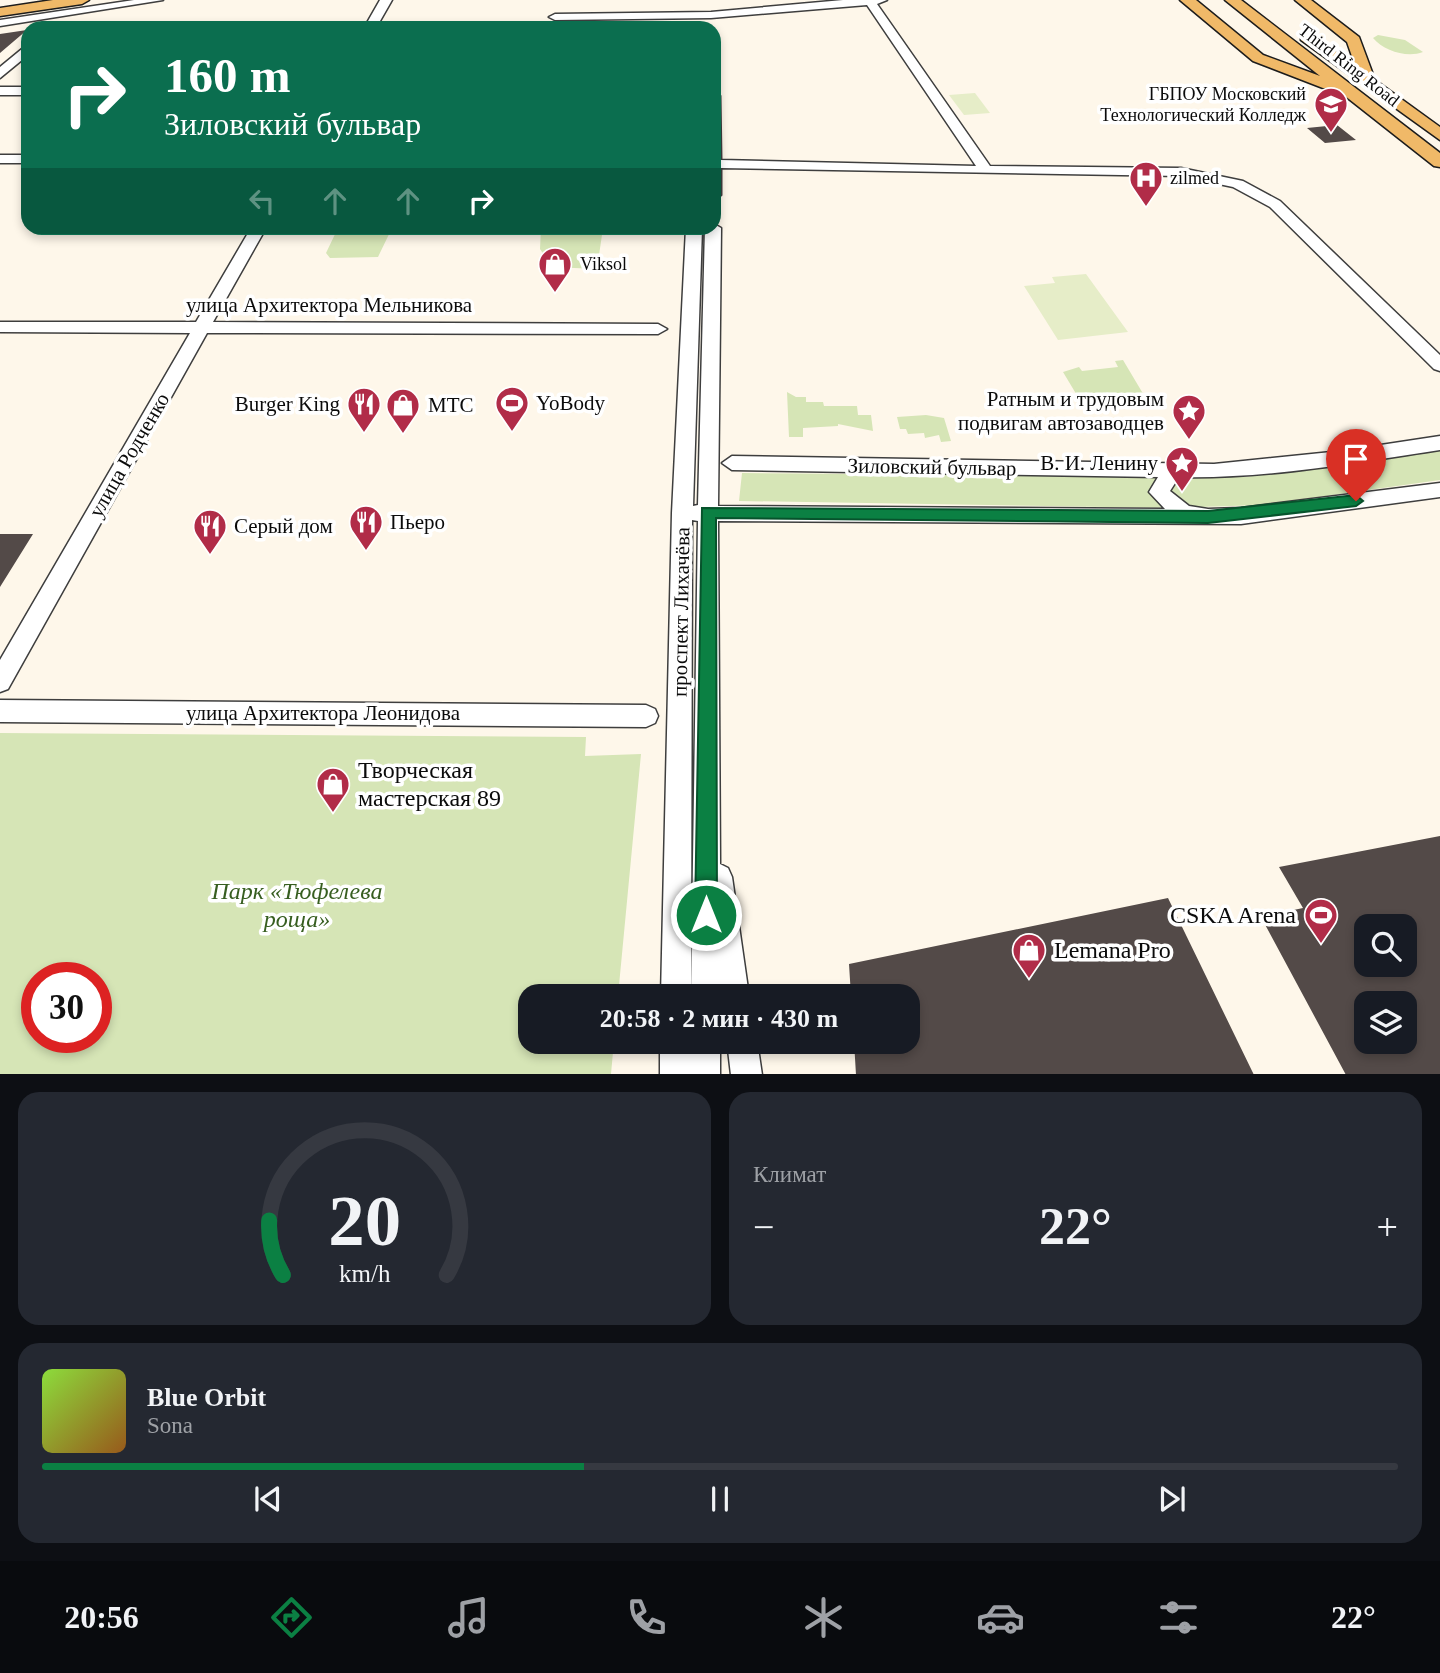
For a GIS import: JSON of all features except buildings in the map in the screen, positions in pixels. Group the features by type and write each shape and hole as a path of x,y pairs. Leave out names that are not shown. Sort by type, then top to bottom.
{"main road":[{"path":"0,12 81,0"},
{"path":"1187,0 1265,62 1353,95"},
{"path":"1197,0 1233,27 1255,29 1260,26 1258,20"},
{"name":"Third Ring Road","path":"1232,0 1440,162"},
{"name":"Third Ring Road","path":"1256,0 1440,135"},
{"path":"1292,0 1318,20 1314,25 1294,23"},
{"path":"1302,0 1354,40 1368,82"}],"street":[{"path":"57,21 81,0"},
{"path":"0,23 157,0"},
{"path":"374,21 386,0"},
{"path":"665,0 676,21"},
{"path":"680,0 692,21"},
{"path":"679,21 689,16 876,1 986,171"},
{"path":"555,17 653,21"},
{"path":"0,74 21,54"},
{"path":"0,91 21,91"},
{"path":"0,159 21,159"},
{"path":"721,164 986,171 1181,172 1210,176 1256,191 1292,218 1440,365"},
{"name":"улица Родченко","path":"0,682 254,235"},
{"name":"проспект Лихачёва","path":"676,984 682,513 694,235"},
{"name":"проспект Лихачёва","path":"706,984 708,512 713,235"},
{"name":"улица Архитектора Мельникова","path":"0,327 658,329"},
{"name":"Зиловский бульвар","path":"733,463 1173,471 1267,467 1440,443"},
{"path":"1173,471 1159,492 1184,513 1208,517"},
{"path":"682,513 1241,516 1440,489"},
{"name":"улица Архитектора Леонидова","path":"0,711 646,716"},
{"path":"715,862 732,984"},
{"path":"675,1054 675,1074"},
{"path":"705,1054 705,1074"},
{"path":"743,1054 747,1074"}],"green space":[{"path":"1378,35 1405,40 1423,52 1403,54 1389,50 1373,38"},
{"path":"975,93 990,113 964,115 949,95"},
{"path":"335,235 389,235 378,257 330,258 326,253"},
{"path":"541,235 602,235 597,269 552,267 540,249"},
{"path":"1086,274 1128,332 1058,340 1024,286 1055,283 1052,277"},
{"path":"1123,360 1148,402 1117,405 1114,402 1084,407 1063,372 1079,367 1082,371 1118,367 1115,361"},
{"path":"787,392 796,397 806,397 806,402 823,402 824,406 857,406 858,415 871,415 873,431 838,424 803,428 803,437 789,437"},
{"path":"926,415 944,418 951,441 941,442 939,435 925,438 924,433 908,434 906,429 900,429 897,417"},
{"path":"1440,449 1440,480 1261,505 1169,508 739,501 742,473 1246,477"},
{"name":"Парк «Тюфелева роща»","path":"0,733 586,737 585,756 641,754 619,984 518,984 518,1054 613,1054 611,1074 0,1074"}],"place":[{"name":"ГБПОУ Московский Технологический Колледж","path":"1331,134"},
{"name":"zilmed","path":"1146,208"},
{"name":"Viksol","path":"555,294"},
{"name":"YoBody","path":"512,433"},
{"name":"Burger King","path":"364,434"},
{"name":"МТС","path":"403,435"},
{"name":"Ратным и трудовым подвигам автозаводцев","path":"1189,441"},
{"name":"В. И. Ленину","path":"1182,493"},
{"name":"Пьеро","path":"366,552"},
{"name":"Серый дом","path":"210,556"},
{"name":"Творческая мастерская 89","path":"333,814"},
{"name":"CSKA Arena","path":"1321,945"},
{"name":"Lemana Pro","path":"1029,980"}],"route":[{"path":"706,915 708,512 1208,517 1241,516 1356,501"}]}
